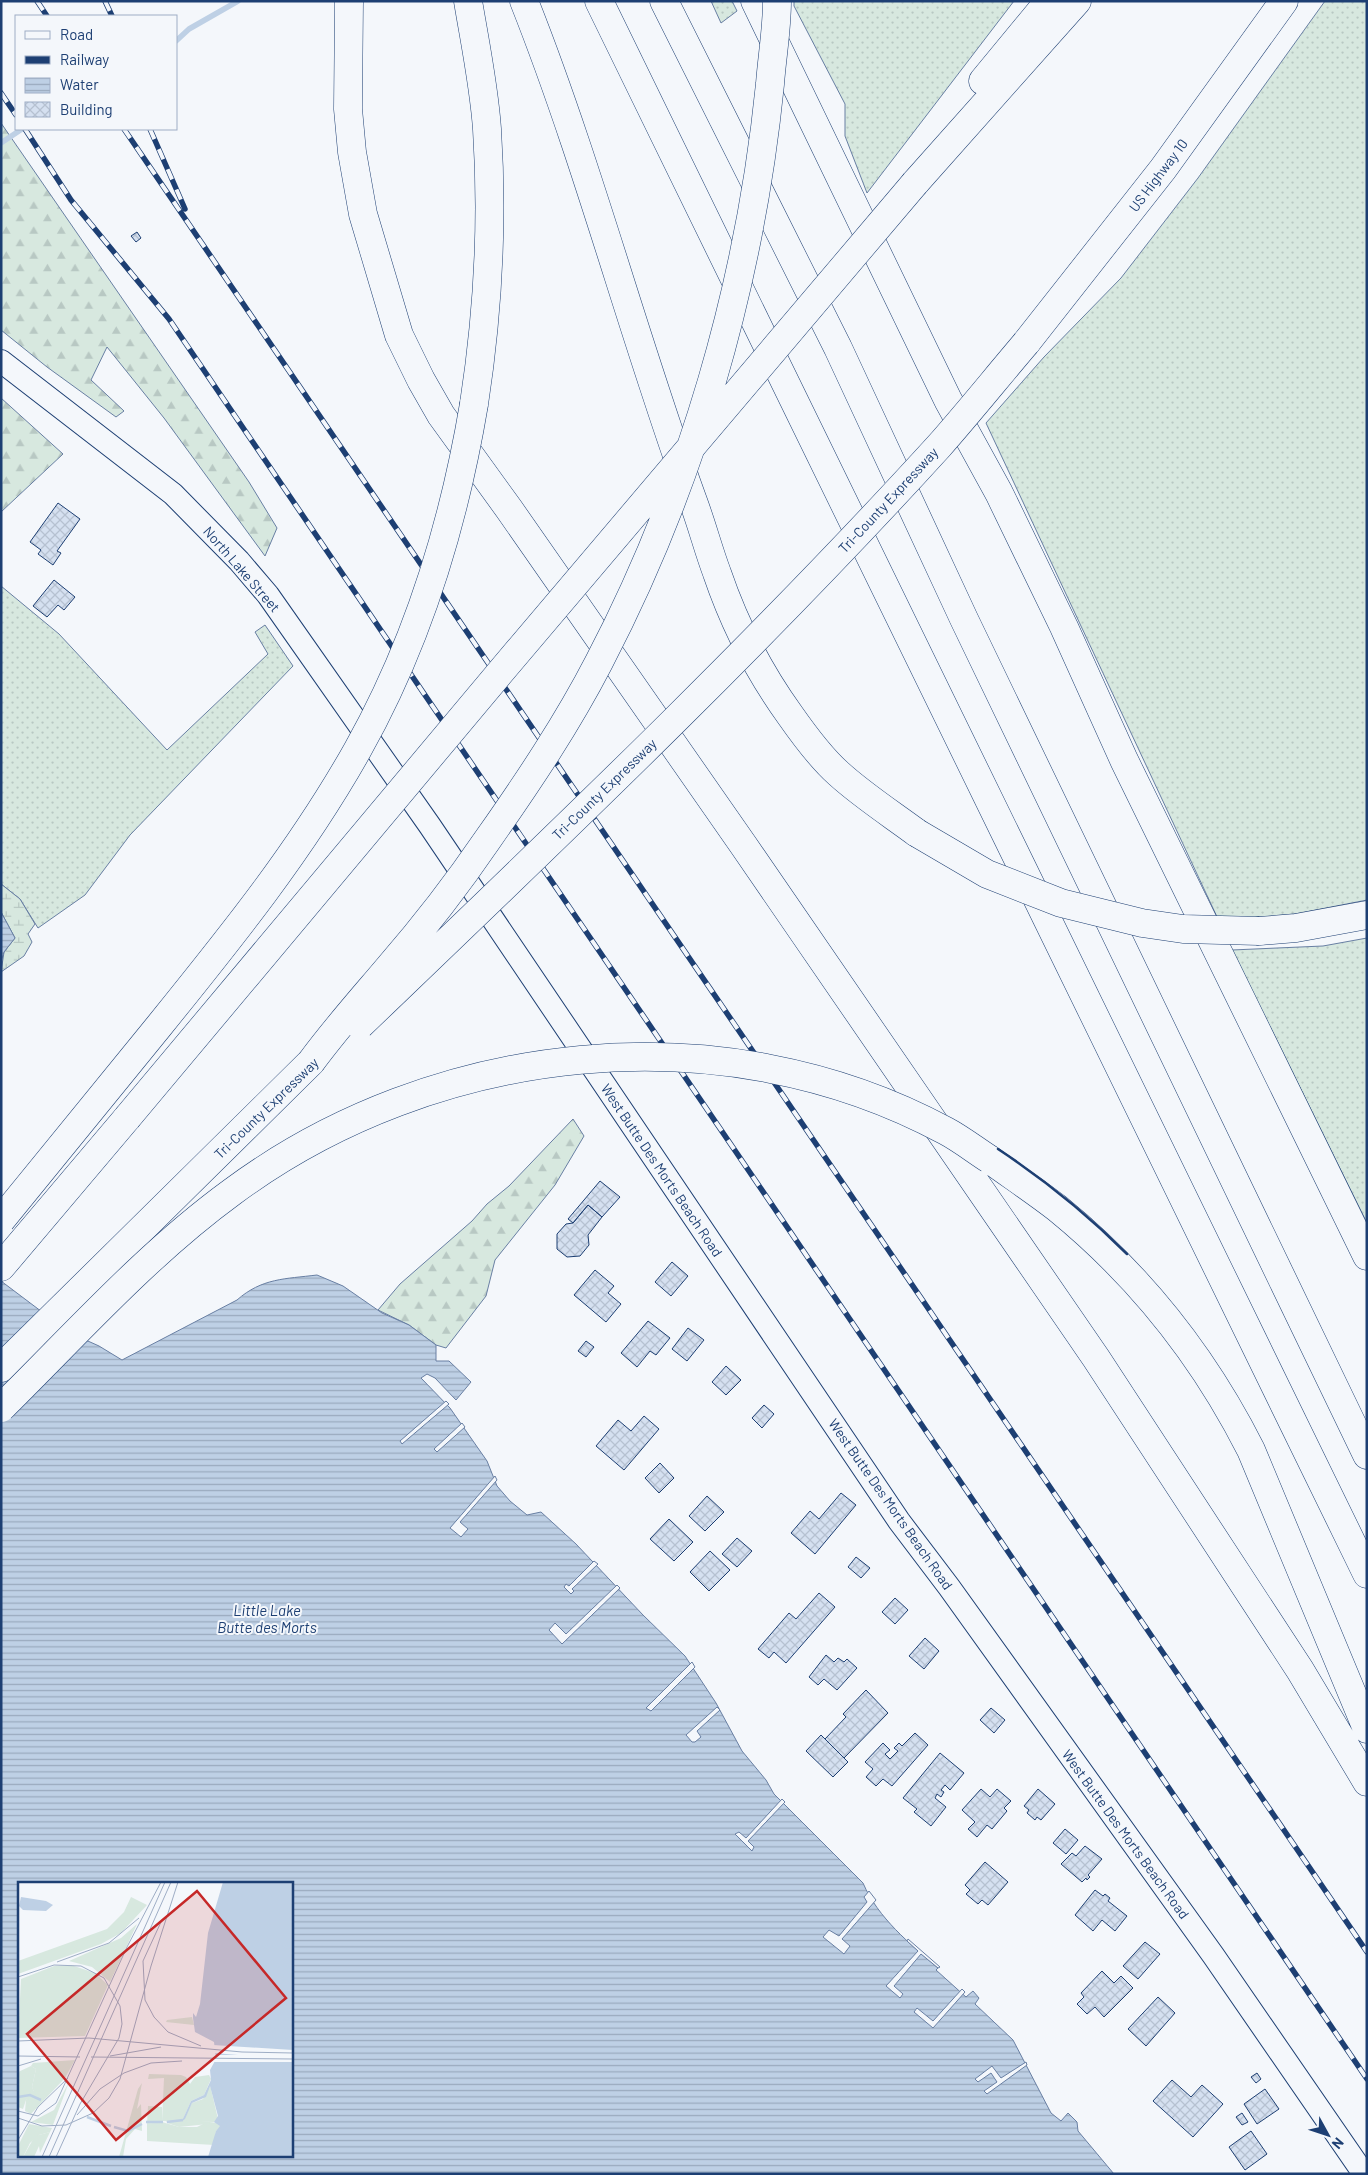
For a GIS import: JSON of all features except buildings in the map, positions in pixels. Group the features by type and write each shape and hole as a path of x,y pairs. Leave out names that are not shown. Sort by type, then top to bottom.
{"highway":[{"path":"349,1 348,109 352,152 362,206 399,335 420,380 441,415 744,846 1096,1358 1300,1670 1367,1782"},
{"path":"1,1220 217,955 278,875 358,748 412,630 440,552 458,483 474,404 488,275 490,199 486,126 468,1"},
{"path":"524,1 554,76 659,408 717,575 756,662 790,715 836,772 917,833 987,874 1061,904 1133,922 1183,929 1259,930 1296,928 1367,914"},
{"path":"599,1 1367,1574"},
{"path":"664,1 838,348 968,628 1367,1455"},
{"path":"755,1 948,400 1008,511 1064,627 1124,760 1367,1256"},
{"path":"311,1062 339,1024 392,965 444,901 538,766 598,663 632,592 703,414 730,318 750,231 764,137 778,1"},
{"path":"915,183 934,141 1049,1"},
{"path":"1,1267 497,676 915,183 1077,1"},
{"name":"US Highway 10","path":"1026,344 1163,169 1284,1"},
{"name":"Tri-County Expressway","path":"1,1368 311,1062 356,1028 556,836 762,633 940,444 1026,344"},
{"path":"1,1408 136,1274 186,1228 232,1191 283,1157 348,1122 397,1101 449,1083 527,1066 632,1056 749,1065 803,1077 876,1100 948,1132 1057,1208 1128,1273 1180,1334 1237,1422 1251,1450 1367,1730"}],"street":[{"name":"North Lake Street","path":"1,361 173,494 239,561 294,631 430,826"},
{"name":"West Butte Des Morts Beach Road","path":"430,826 900,1521 1213,1955 1364,2174"}],"green space":[{"path":"711,1 732,1 737,11 721,23"},
{"path":"794,1 1014,1 867,193 845,136 845,104 794,6"},
{"path":"1325,1 1367,1 1367,900 1295,914 1219,921 986,423 1044,357 1121,278 1198,178"},
{"path":"1,123 249,482 277,528 265,556 164,418 107,347 91,380 124,411 116,417 47,367 1,330"},
{"path":"1,398 63,454 1,512"},
{"path":"1,586 59,634 167,750 268,654 255,632 265,625 293,666 130,835 85,895 38,928 20,899 1,884"},
{"path":"1,884 20,899 35,924 28,934 32,942 24,956 1,972 4,952 15,938 1,912"},
{"path":"1367,938 1367,1223 1232,950 1323,946"},
{"path":"573,1119 584,1136 555,1185 495,1260 486,1296 446,1348 436,1345 409,1325 378,1310 400,1284 509,1186"}],"water":[{"path":"1,912 15,938 4,952 1,962"},
{"name":"Little Lake Butte des Morts","path":"317,1275 343,1286 382,1313 409,1325 436,1345 436,1361 449,1361 471,1382 456,1400 435,1378 427,1374 421,1378 450,1408 487,1461 497,1486 510,1501 527,1515 541,1512 576,1544 643,1615 685,1656 716,1703 742,1751 766,1780 774,1794 863,1883 869,1896 886,1919 906,1940 938,1968 936,1970 966,1997 973,1991 979,1998 975,2004 1013,2040 1051,2113 1061,2121 1068,2113 1077,2122 1078,2131 1114,2174 1,2174 1,1281 70,1333 99,1346 122,1360 237,1300 256,1287 284,1279"}],"pier":[{"path":"446,1401 449,1404 402,1444 400,1441"},
{"path":"462,1423 465,1427 437,1452 434,1449"},
{"path":"495,1476 497,1480 460,1522 468,1529 461,1537 450,1528"},
{"path":"594,1561 598,1564 572,1589 574,1591 571,1594 564,1587 566,1584 569,1586"},
{"path":"617,1585 620,1588 562,1644 549,1630 555,1623 566,1634"},
{"path":"692,1662 695,1667 651,1711 646,1708"},
{"path":"717,1707 720,1710 697,1731 701,1737 692,1742 686,1735"},
{"path":"782,1799 785,1802 748,1841 754,1847 752,1851 735,1834 739,1832 746,1838"},
{"path":"869,1891 876,1900 842,1939 850,1946 844,1954 823,1937 829,1930 839,1936 867,1902 864,1897"},
{"path":"908,1939 940,1967 938,1968 921,1954 894,1986 903,1994 900,1998 886,1986 918,1951 907,1941"},
{"path":"962,1989 965,1992 933,2028 914,2012 917,2008 933,2021"},
{"path":"1026,2062 1027,2065 987,2094 984,2091 997,2082 991,2073 978,2082 975,2079 992,2066 1001,2078"}],"waterway":[{"path":"178,39 189,29 238,1"},
{"path":"1,143 20,130"}],"railway":[{"path":"37,1 46,15"},
{"path":"105,1 112,15"},
{"path":"1,93 15,114"},
{"path":"26,130 71,200 169,319 1367,2079"},
{"path":"125,130 1367,1952"},
{"path":"150,130 185,209"}],"wall":[{"path":"998,1149 1065,1198 1127,1254"}]}
